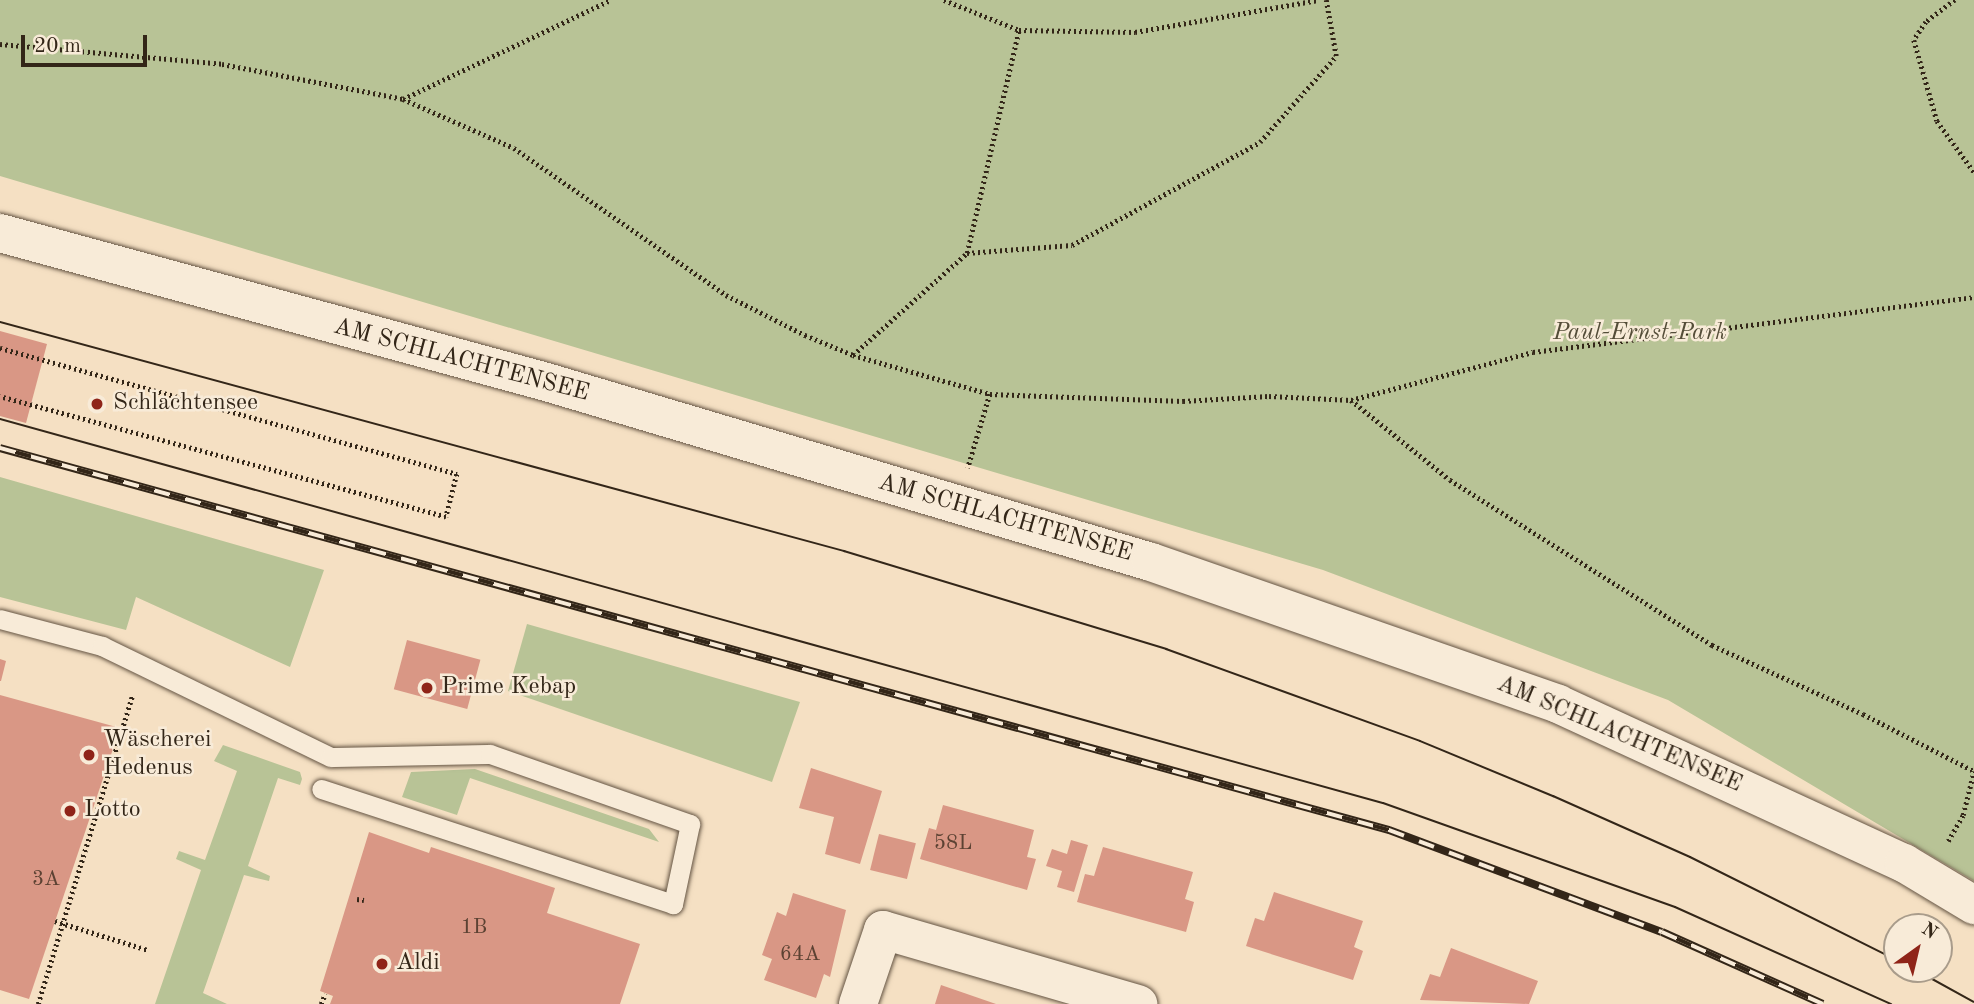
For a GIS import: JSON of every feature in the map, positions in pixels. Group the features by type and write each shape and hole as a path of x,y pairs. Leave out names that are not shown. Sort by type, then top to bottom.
{"street":[{"name":"AM SCHLACHTENSEE","path":"0,233 543,381 1152,562 1558,704 1904,863 1974,905"},
{"path":"858,1004 883,929 1138,1004"}],"lane":[{"path":"0,618 102,646 331,757 490,754 690,824 673,904 321,789"}],"path":[{"path":"403,99 611,0"},
{"path":"944,0 1019,30 1135,32 1318,0"},
{"path":"967,253 1072,245 1261,142 1336,56 1326,0"},
{"path":"1955,0 1926,22 1914,40 1937,121 1974,172"},
{"path":"853,355 967,253 1019,30"},
{"path":"0,44 222,64 403,99 514,148 726,295 853,355 990,394 1183,401 1269,396 1351,400 1533,352 1974,297"},
{"path":"0,348 457,474 446,517 0,397"},
{"path":"967,474 990,394"},
{"path":"1351,400 1450,480 1712,645 1863,714 1974,771 1963,815 1944,848"},
{"path":"38,1004 129,713 134,691 121,687"},
{"path":"357,899 364,900"},
{"path":"55,921 148,950"},
{"path":"321,1004 325,994"}],"green space":[{"name":"Paul-Ernst-Park","path":"0,0 1974,0 1974,881 1668,700 1323,570 0,176"},
{"path":"0,477 324,570 290,667 136,597 126,630 0,597"},
{"path":"527,624 800,702 772,782 508,691"},
{"path":"223,745 300,772 302,779 300,785 278,778 248,866 270,876 269,881 244,875 203,993 227,1004 155,1004 201,870 176,859 179,851 205,860 237,771 214,761"},
{"path":"475,769 649,829 659,842 470,778 457,815 402,797 411,772"}],"building":[{"path":"0,331 47,344 26,423 0,416"},
{"path":"407,640 480,660 467,709 394,689"},
{"path":"0,659 6,661 1,681 0,681"},
{"path":"0,695 120,728 29,999 0,990"},
{"path":"811,768 882,791 860,864 825,854 834,817 799,808"},
{"path":"943,805 1034,830 1027,857 1036,859 1027,890 920,859 929,828 936,830"},
{"path":"369,832 429,853 431,847 555,888 547,913 640,944 620,1004 330,1004 333,996 320,991"},
{"path":"879,834 916,843 907,879 870,870"},
{"path":"1071,840 1088,845 1074,892 1057,887 1062,871 1046,866 1052,849 1067,854"},
{"path":"1103,847 1193,872 1185,899 1194,902 1186,932 1077,902 1085,874 1094,876"},
{"path":"1274,892 1363,921 1354,947 1363,951 1353,980 1246,946 1255,918 1264,921"},
{"path":"793,893 846,910 830,977 824,974 816,998 764,980 772,959 762,955 777,912 786,916"},
{"path":"1451,948 1538,981 1529,1004 1420,1000 1430,974 1440,977"},
{"path":"941,985 996,1004 935,1004"}],"tram line":[{"path":"0,322 844,551 1166,649 1420,741 1553,796 1690,857 1883,953"},
{"path":"0,419 1383,803 1675,907 1891,1004"},
{"path":"1939,983 1974,1002"}],"railway":[{"path":"0,448 1389,830 1662,932 1823,1004"}],"place":[{"name":"Schlachtensee","path":"97,404"},
{"name":"Prime Kebap","path":"427,688"},
{"name":"Wäscherei Hedenus","path":"89,755"},
{"name":"Lotto","path":"70,811"},
{"name":"Aldi","path":"382,964"}]}
